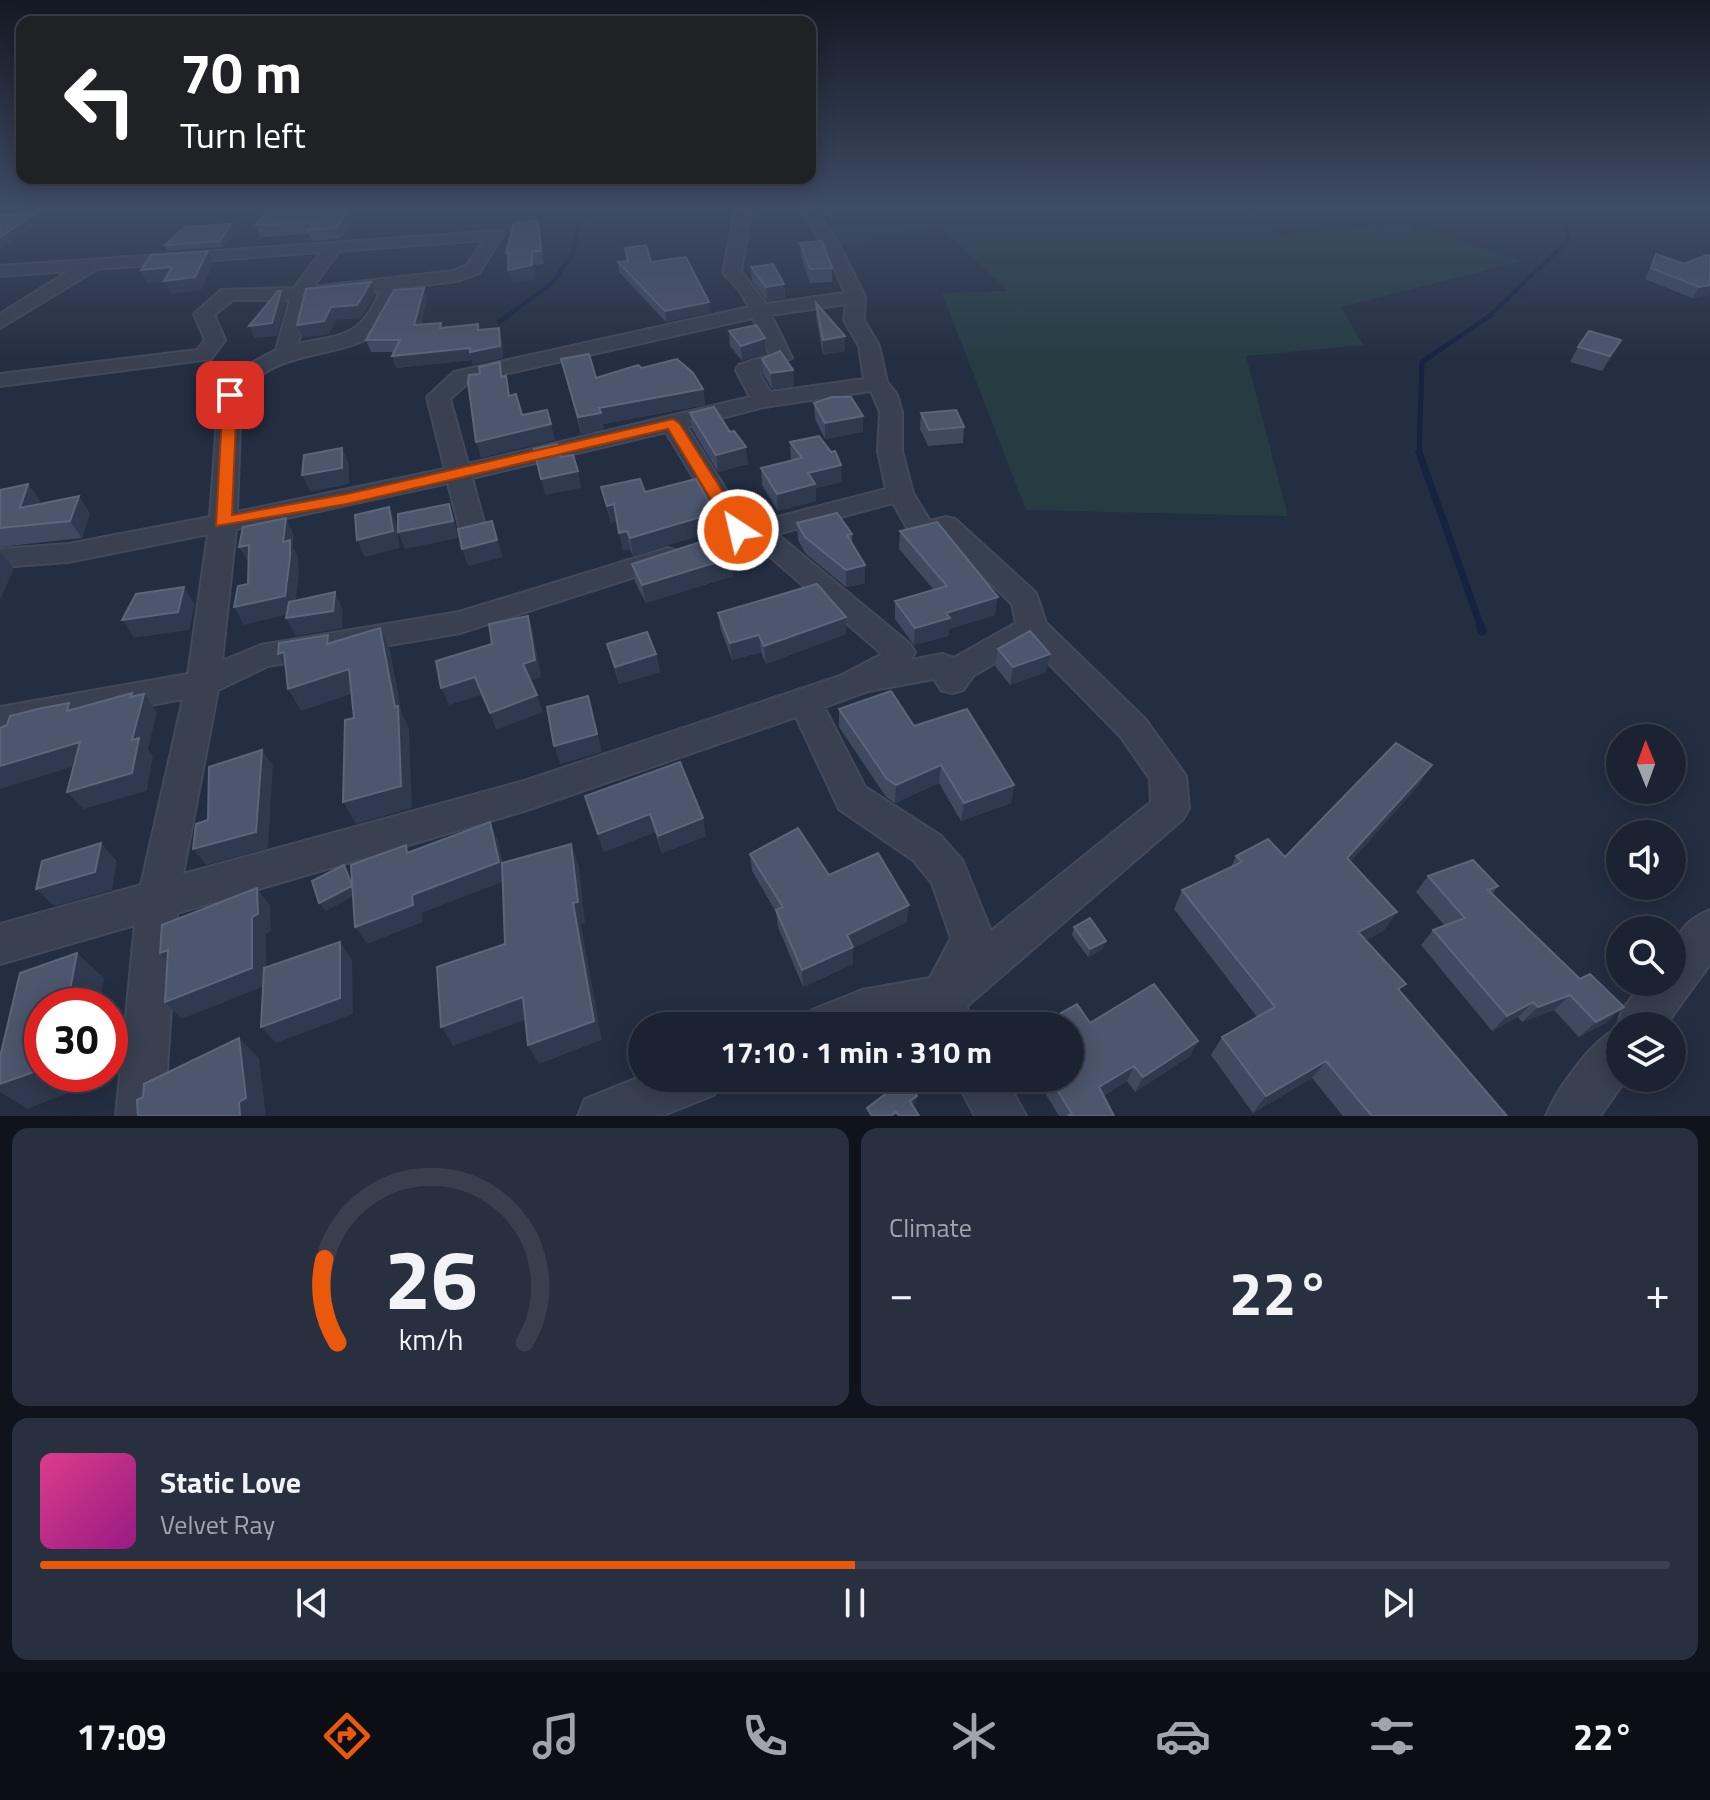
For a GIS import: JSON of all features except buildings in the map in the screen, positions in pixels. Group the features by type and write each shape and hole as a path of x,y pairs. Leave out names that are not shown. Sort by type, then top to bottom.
{"street":[{"path":"0,271 161,258"},
{"path":"285,353 304,294 303,288 325,258"},
{"path":"0,380 204,355 215,340 204,314 228,294 304,294 457,276 473,269 480,258"},
{"path":"735,258 732,273 741,278 768,323 770,341 782,358 747,370 763,400"},
{"path":"835,258 856,297 854,320 869,346 876,384 886,395 891,412 890,451 900,493 923,532 946,525 1026,600 1032,627 1133,728 1168,776 1170,808 946,1012"},
{"path":"0,322 95,263"},
{"path":"140,1116 139,1098 158,897 203,683 223,522 230,395 243,377 285,353 355,337 377,321 391,285"},
{"path":"473,530 438,397 462,377 725,316 856,297"},
{"path":"0,558 68,553 457,473 673,424 763,400 876,384"},
{"path":"673,424 738,530 756,530 899,652 894,662 852,685"},
{"path":"0,720 203,683 261,656 460,622 756,530 900,493"},
{"path":"0,944 524,796 852,685 942,666 952,681 962,668 1032,627"},
{"path":"805,702 852,798 927,848 948,873 973,940 946,1012"},
{"path":"1686,962 1710,930"},
{"path":"1649,1012 1661,996"},
{"path":"1570,1116 1606,1068"},
{"path":"602,1116 662,1092"},
{"path":"987,1092 1002,1116"}],"green space":[{"path":"973,258 1513,258 1522,261 1341,307 1363,345 1246,356 1288,516 1026,510 942,293 1008,291"}],"waterway":[{"path":"506,317 552,283 570,258"},
{"path":"1488,317 1550,258"},
{"path":"1419,452 1422,362 1491,315"},
{"path":"500,321 506,317"},
{"path":"1419,452 1481,627"},
{"path":"1480,625 1482,631"}],"route":[{"path":"230,395 223,522 278,509 347,499 673,424 716,499 738,530"}]}
